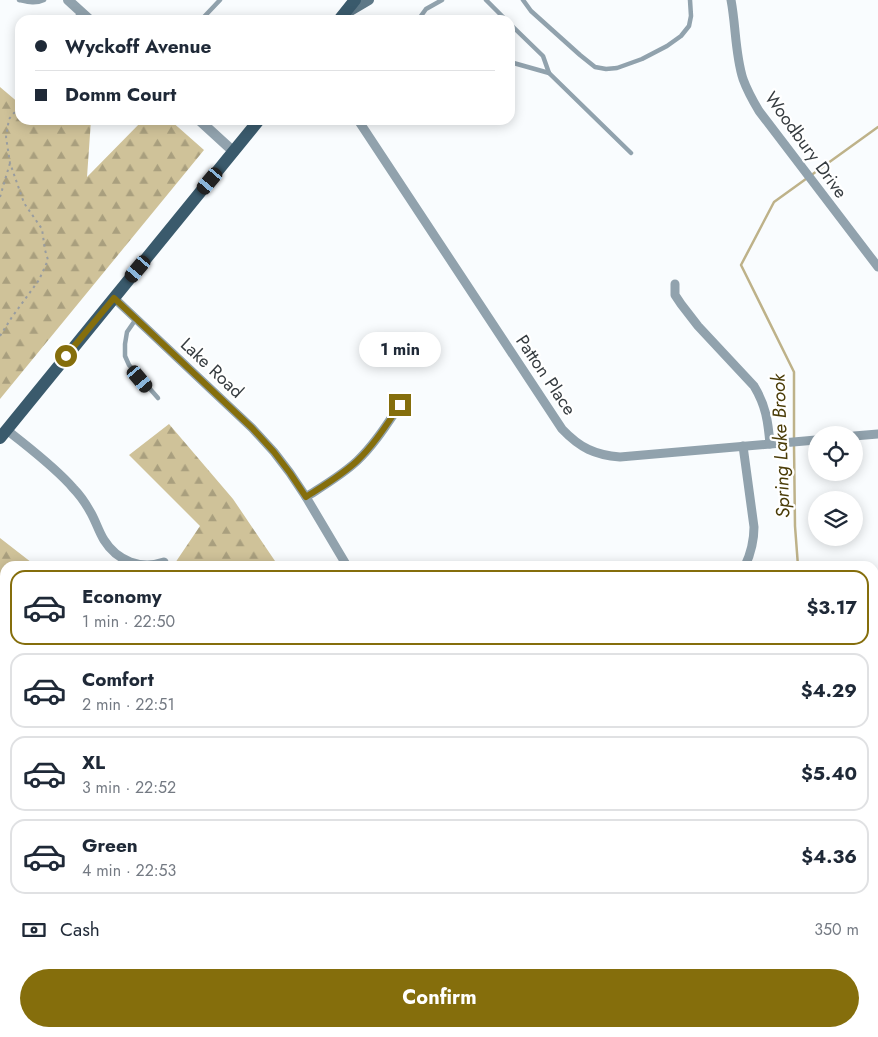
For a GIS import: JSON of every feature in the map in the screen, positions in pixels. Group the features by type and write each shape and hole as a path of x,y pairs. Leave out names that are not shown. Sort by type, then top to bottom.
{"main road":[{"path":"342,15 355,0"},
{"path":"345,15 370,0"},
{"path":"4,434 255,125"}],"street":[{"path":"68,0 84,15"},
{"name":"Woodbury Drive","path":"731,0 739,62 751,97 759,111 878,267"},
{"path":"205,125 234,152"},
{"name":"Patton Place","path":"361,125 562,430 583,447 607,456 620,457 808,441"},
{"path":"675,284 675,295 681,304 754,386 761,398 767,417 770,444"},
{"name":"Lake Road","path":"114,298 252,428 274,452 306,497 344,561"},
{"path":"306,497 345,472 358,460 370,447 400,405"},
{"path":"4,434 67,481 80,495 109,548 126,561"},
{"path":"863,435 878,434"},
{"path":"743,446 754,527 754,539 748,561"}],"lane":[{"path":"19,0 36,3 44,0"},
{"path":"206,15 220,0"},
{"path":"422,15 426,9 442,0"},
{"path":"486,0 501,15"},
{"path":"524,0 531,11 580,55 595,67 606,69 617,68 642,59 667,46 681,36 689,26 692,16 690,0"},
{"path":"515,29 543,56 549,73 631,153"},
{"path":"515,63 549,73"},
{"path":"136,319 127,332 124,344 125,356 129,365 158,398"}],"path":[{"path":"0,336 39,280 48,260 42,229 24,203 10,162 6,137 9,119 15,112"},
{"path":"0,197 10,162"}],"green space":[{"path":"0,87 15,100 15,125 91,125 87,177 138,125 176,125 204,150 0,399"},
{"path":"169,424 233,499 275,561 176,561 200,526 129,455"},
{"path":"0,538 30,561 0,561"}],"waterway":[{"name":"Spring Lake Brook","path":"794,439 794,372 741,265 774,202 878,127"},
{"name":"Spring Lake Brook","path":"794,445 795,526 798,561"}],"route":[{"path":"66,356 114,298 252,428 274,452 306,497 345,472 358,460 370,447 400,405"}]}
